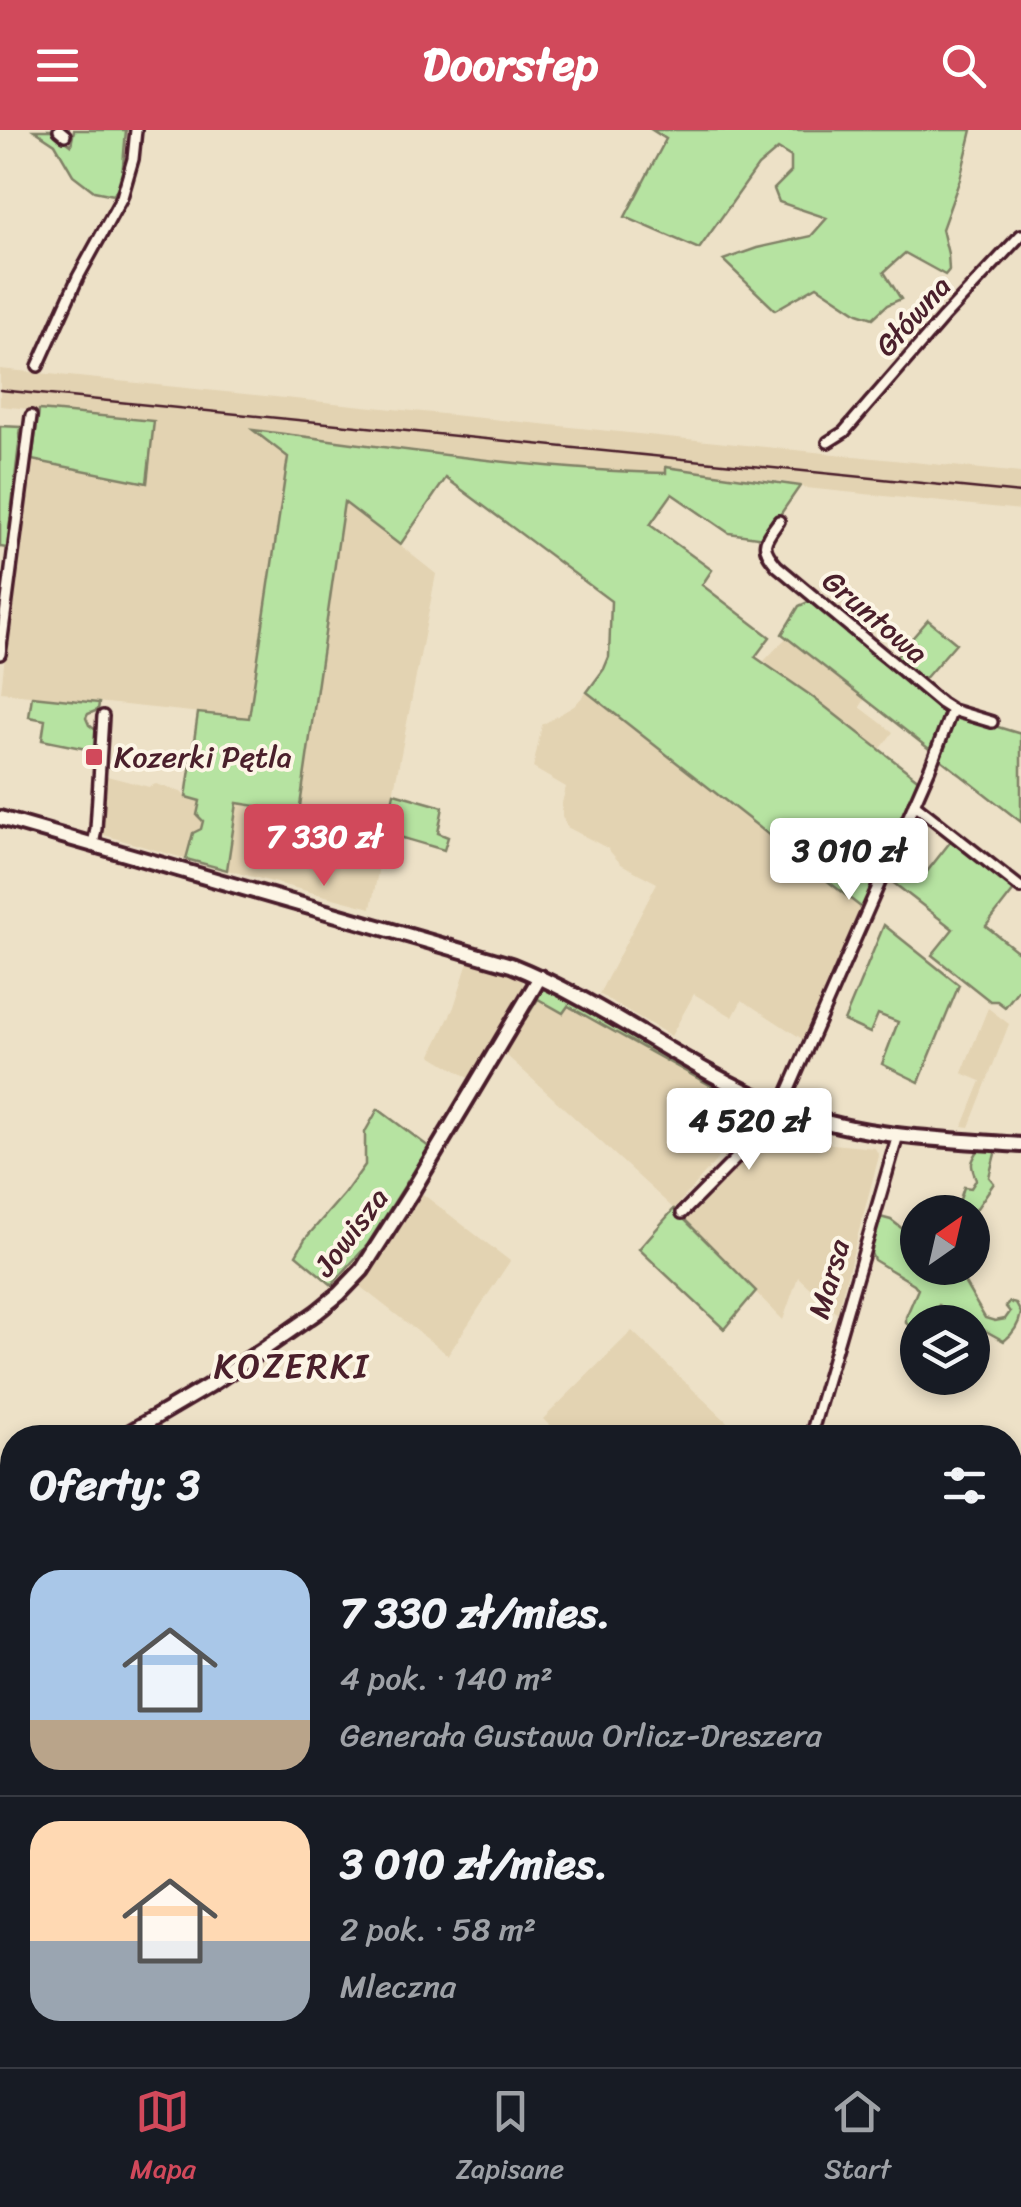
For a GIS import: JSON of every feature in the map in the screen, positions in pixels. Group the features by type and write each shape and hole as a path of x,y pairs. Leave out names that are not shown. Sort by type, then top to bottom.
{"main road":[{"path":"0,818 466,951 540,977 781,1108 834,1124 898,1135 1021,1145"},
{"name":"Jowisza","path":"142,1425 210,1385 317,1312 362,1270 540,977"}],"street":[{"path":"38,366 78,276 122,196 133,159 136,130"},
{"name":"Główna","path":"828,442 844,432 1021,235"},
{"path":"0,654 32,416"},
{"name":"Gruntowa","path":"779,521 764,547 777,566 917,685 952,710 992,722"},
{"path":"682,1212 781,1108 952,710"},
{"path":"93,845 103,716"},
{"path":"914,804 1021,888"},
{"name":"Marsa","path":"814,1425 898,1135"}],"shaded area":[{"path":"0,369 1021,473 1021,510 806,488 666,468 666,473 545,466 256,430 288,457 249,718 1,692 32,460 147,483 154,422 0,406"},
{"path":"344,501 436,574 371,908 227,870 237,803 299,812"},
{"path":"786,638 865,699 860,707 893,732 880,750 764,661"},
{"path":"587,692 862,908 807,1042 742,1000 733,1017 694,994 671,1036 599,994 657,883 621,864 607,848 567,827 562,816 566,787 533,768 542,725 574,706"},
{"path":"103,772 149,787 156,784 201,801 197,814 203,821 201,829 193,833 186,859 101,834"},
{"path":"469,959 521,977 525,988 469,1078 431,1055 454,1007"},
{"path":"538,999 562,1012 567,1005 751,1108 719,1157 674,1209 505,1054"},
{"path":"988,1008 1009,1024 969,1127 963,1126 981,1081 962,1073"},
{"path":"786,1128 832,1144 875,1148 879,1156 837,1313 798,1277 783,1320 685,1220 776,1130"},
{"path":"407,1182 510,1261 448,1355 344,1274"},
{"path":"632,1331 730,1425 549,1425 543,1419"}],"green space":[{"path":"34,130 51,130 71,145 74,130 126,130 122,177 114,195 94,191 73,175 55,144"},
{"path":"652,130 972,130 942,229 949,270 945,275 905,253 884,272 901,299 873,318 858,313 817,286 775,310 723,260 811,236 827,218 779,202 774,189 791,172 791,157 778,149 758,166 699,249 625,217 666,139"},
{"path":"39,410 154,421 147,483 32,460"},
{"path":"0,426 21,427 7,548 0,547"},
{"path":"253,430 510,463 666,473 666,467 800,486 764,538 729,533 672,494 650,525 712,570 702,585 770,637 755,657 920,781 862,908 587,692 609,657 611,601 446,478 400,545 344,502 299,813 237,803 227,870 186,859 193,833 201,829 203,821 197,815 200,801 186,797 198,713 249,718 288,457"},
{"path":"808,602 944,710 944,723 933,752 782,634 799,606"},
{"path":"928,620 956,643 922,682 894,659"},
{"path":"32,696 99,703 98,710 86,718 97,731 96,751 42,740 45,720 29,717"},
{"path":"957,717 1021,734 1021,822 939,758 949,725"},
{"path":"394,793 443,807 438,833 448,837 444,850 386,833"},
{"path":"951,841 1014,890 986,926 1017,951 1021,946 1021,986 1005,1007 990,1001 932,955 953,929 886,877 895,857 922,878"},
{"path":"884,925 959,985 919,1082 882,1064 898,1022 878,1014 870,1033 844,1021"},
{"path":"548,987 768,1107 772,1116 761,1129 750,1128 743,1123 751,1108 568,1006 563,1013 538,999 526,1018 524,1015 538,991"},
{"path":"378,1109 429,1147 368,1244 332,1285 296,1255 365,1165 365,1132"},
{"path":"979,1149 996,1150 989,1177 994,1183 986,1195 961,1195 964,1187 971,1188 976,1180 974,1158"},
{"path":"674,1209 756,1291 724,1329 639,1249"},
{"path":"880,1217 900,1227 900,1276 874,1260 870,1251"},
{"path":"915,1285 966,1285 977,1305 911,1305 918,1289"},
{"path":"1009,1302 1016,1304 1021,1313 1004,1341 990,1333 990,1320 1005,1319 1010,1312 1006,1307"}],"railway":[{"path":"0,390 1021,493"}],"place":[{"name":"Kozerki Pętla","path":"94,757"}],"district":[{"name":"KOZERKI","path":"292,1366"}]}
